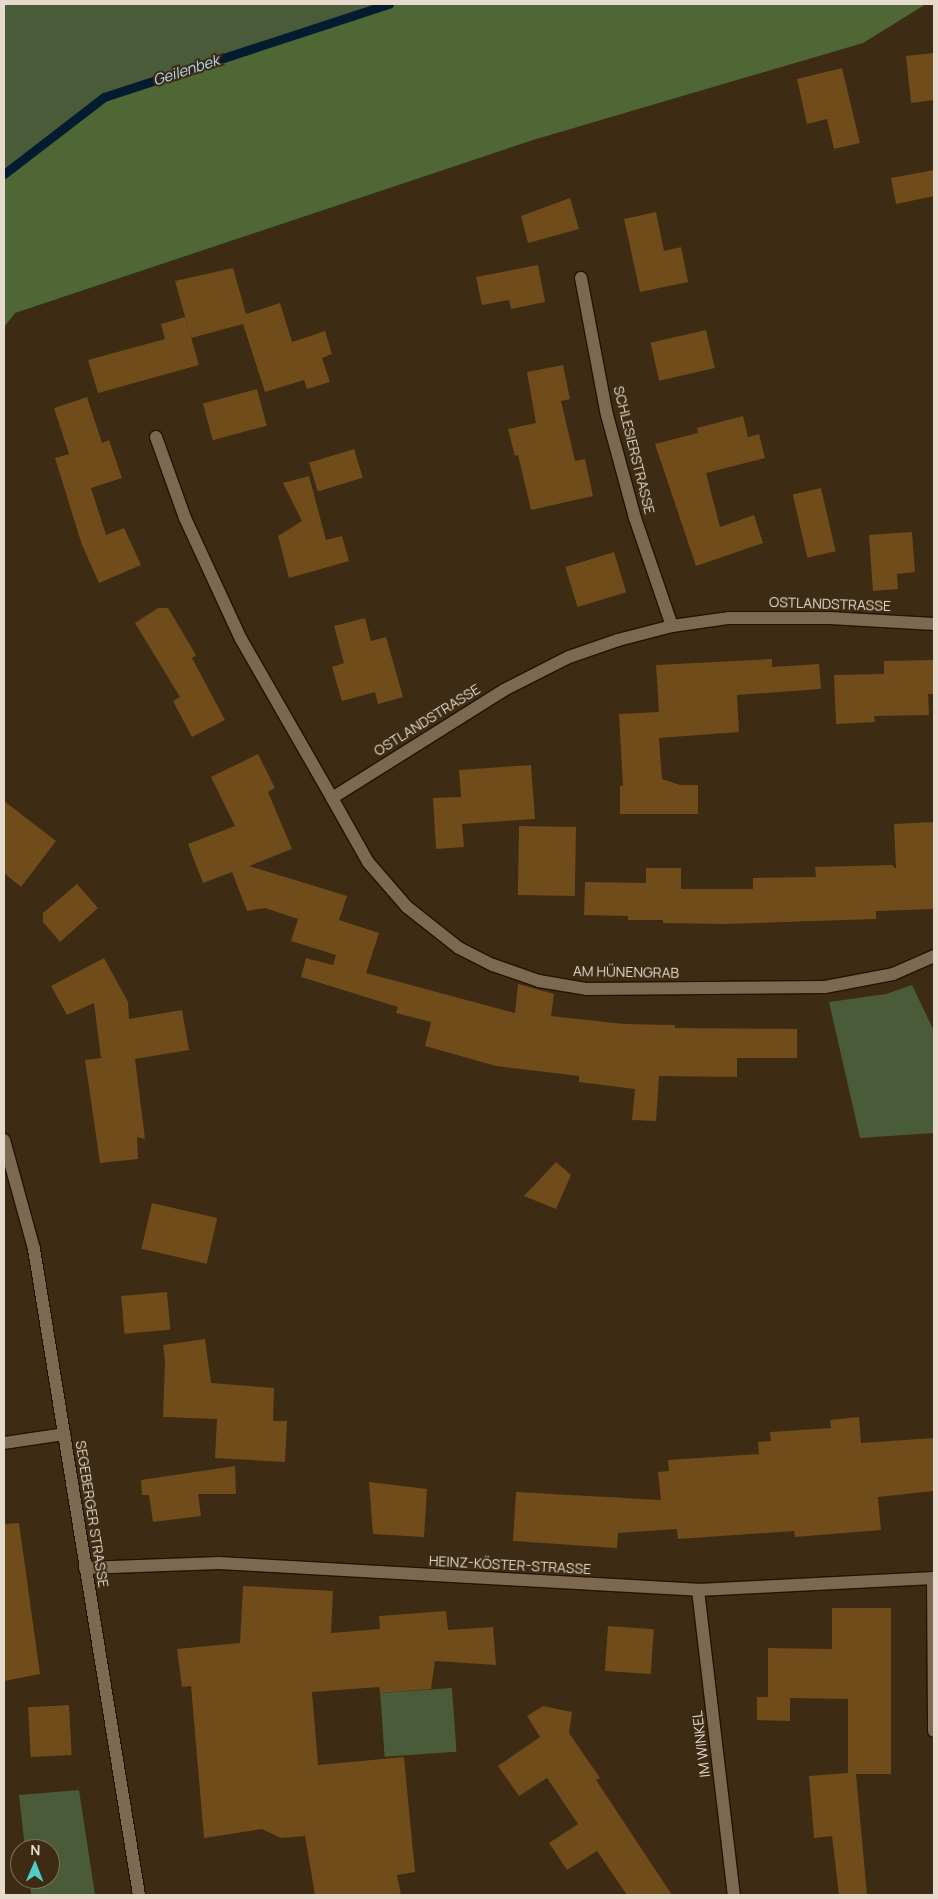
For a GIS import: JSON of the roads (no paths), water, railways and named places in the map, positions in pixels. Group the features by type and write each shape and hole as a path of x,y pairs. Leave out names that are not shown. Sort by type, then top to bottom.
{"street":[{"name":"SCHLESIERSTRASSE","path":"581,278 607,415 635,518 672,626"},
{"path":"156,437 185,518 241,639 332,798"},
{"name":"OSTLANDSTRASSE","path":"332,798 504,690 569,657 672,626 729,618 779,617 934,624"},
{"name":"AM HÜNENGRAB","path":"332,798 368,862 407,908 459,948 539,981 588,989 825,987 893,974 934,956"},
{"name":"SEGEBERGER STRASSE","path":"4,1140 19,1186 34,1249 139,1895"},
{"path":"4,1443 64,1434"},
{"name":"HEINZ-KÖSTER-STRASSE","path":"85,1568 219,1563 698,1590 933,1578 934,1732"},
{"name":"IM WINKEL","path":"698,1590 734,1895"}],"waterway":[{"name":"Geilenbek","path":"4,174 104,97 389,4"}]}
